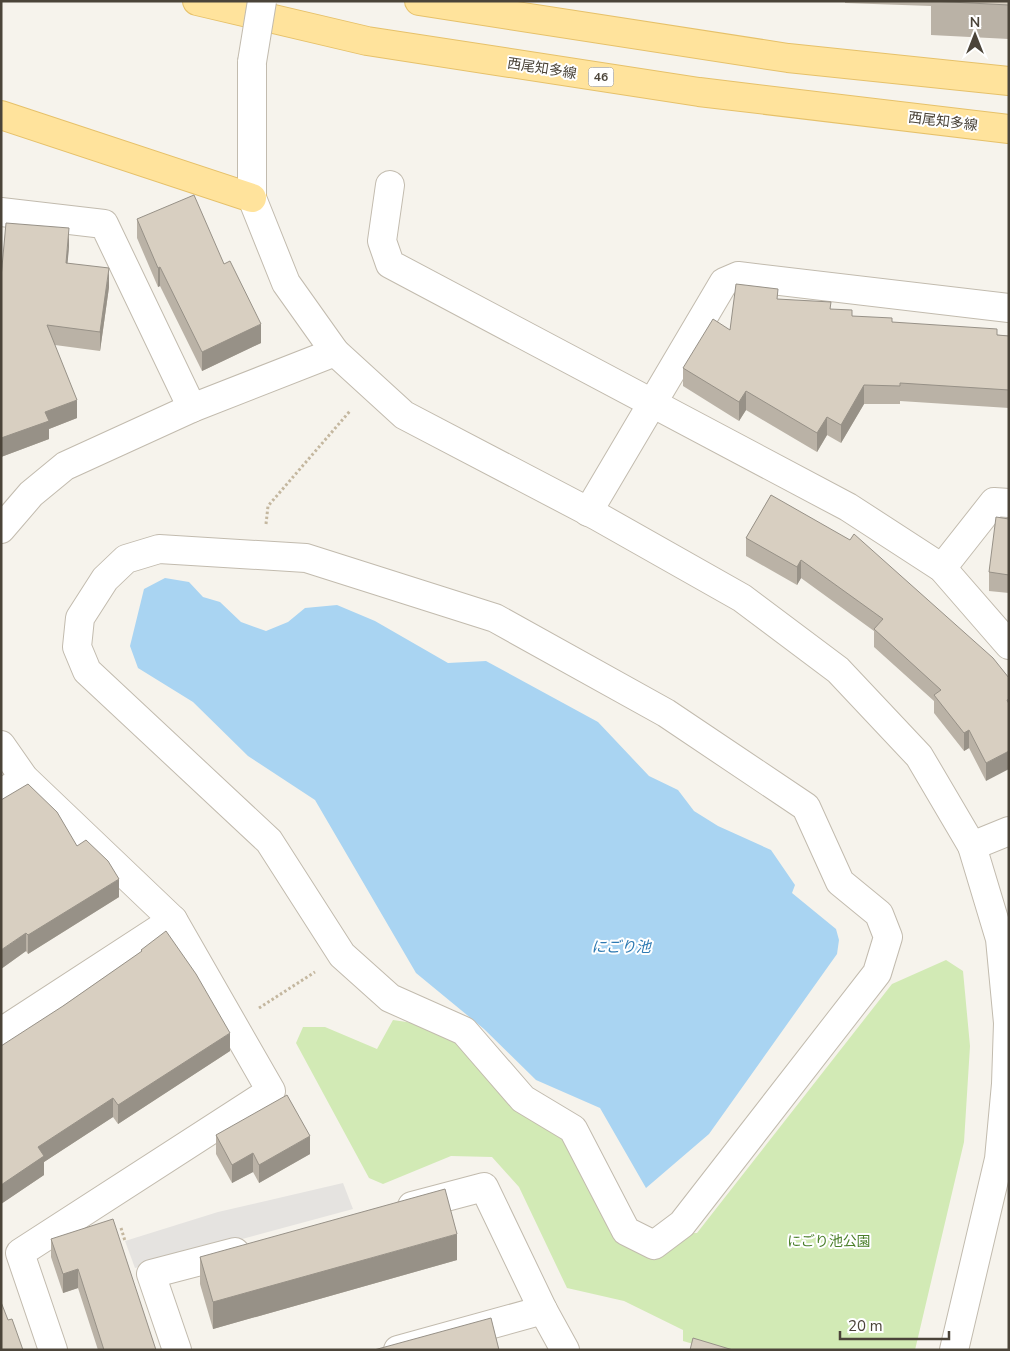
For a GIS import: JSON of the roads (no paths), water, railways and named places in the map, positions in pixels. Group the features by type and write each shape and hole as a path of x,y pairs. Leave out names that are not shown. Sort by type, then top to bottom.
{"main road":[{"name":"西尾知多線","path":"197,1 397,46 699,92 1009,129"},
{"path":"418,1 788,58 1009,81"},
{"path":"1,115 252,198"}],"street":[{"path":"262,1 252,62 250,130 252,198 286,283 335,352 404,415 588,512 742,598 838,670 919,756 972,846 1000,939 1008,1023 1006,1084 999,1158 954,1350"},
{"path":"390,185 382,241 390,264 848,507 942,568 1009,645"},
{"path":"1,212 104,224 192,408"},
{"path":"588,512 724,282 738,276 1009,308"},
{"path":"1,529 31,494 65,466 192,408 335,352"},
{"path":"942,568 994,502 1009,503"},
{"path":"159,549 264,554 306,558 495,618 666,713 806,807 840,882 879,914 888,937 877,973 682,1224 654,1244 626,1231 573,1129 523,1099 464,1031 390,998 342,955 269,841 87,671 77,647 80,618 105,579 126,559 159,549"},
{"path":"1,745 24,778 173,920 271,1091 20,1253 53,1350"},
{"path":"1,794 24,778"},
{"path":"972,846 1009,831"},
{"path":"1,1032 173,920"},
{"path":"389,1212 484,1187 543,1310 565,1350"},
{"path":"177,1350 152,1274 256,1247"},
{"path":"398,1350 543,1310"}],"water":[{"name":"にごり池","path":"165,578 189,582 203,597 220,602 241,622 266,631 288,622 305,608 337,605 375,621 448,663 486,661 598,722 649,776 678,790 694,811 718,826 771,850 795,885 792,893 836,929 839,940 837,954 709,1134 646,1188 600,1108 536,1080 484,1029 416,973 315,800 248,756 193,702 138,668 130,646 144,589"}],"park label":[{"name":"にごり池公園","path":"829,1241"}]}
